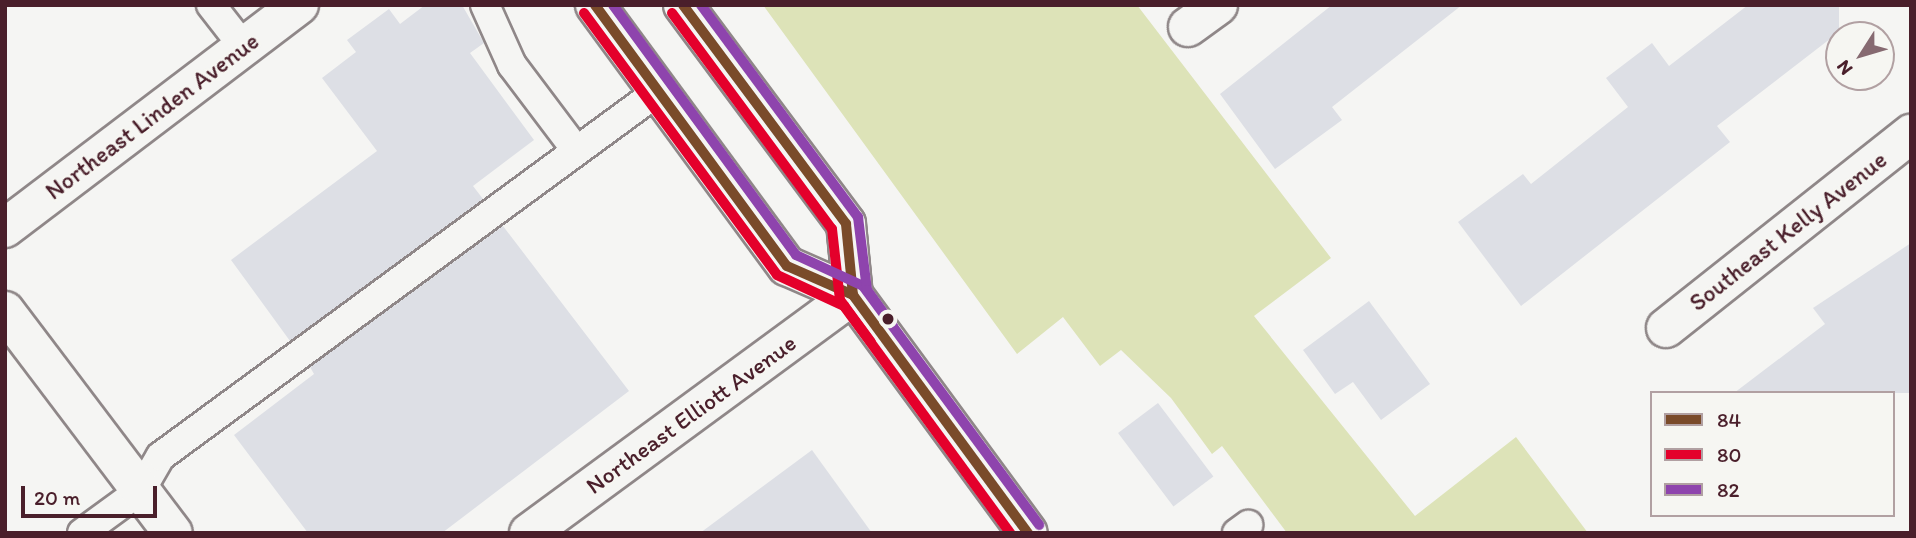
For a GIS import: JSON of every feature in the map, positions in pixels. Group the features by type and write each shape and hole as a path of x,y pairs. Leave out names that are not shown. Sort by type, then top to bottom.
{"street":[{"name":"Northeast Linden Avenue","path":"5,228 299,5"},
{"path":"595,5 788,265 853,295 1028,533"},
{"path":"682,12 846,224 853,295"},
{"name":"Southeast Kelly Avenue","path":"1666,328 1911,134"},
{"name":"Northeast Elliott Avenue","path":"529,533 853,295"},
{"path":"5,311 173,533"}],"lane":[{"path":"211,5 243,46"},
{"path":"485,5 512,65 576,150"},
{"path":"82,533 141,489 161,456 657,92"}],"green space":[{"path":"763,5 1137,5 1331,258 1254,316 1415,516 1516,437 1588,533 1287,533 1222,446 1212,454 1171,398 1121,350 1100,366 1063,317 1017,354"}],"building":[{"path":"425,5 462,5 484,43 470,53 534,140 473,186 483,199 290,341 231,260 377,151 322,78 356,52 347,40 389,9 400,24"},
{"path":"1332,5 1462,5 1332,107 1342,120 1275,169 1220,94"},
{"path":"1748,5 1839,5 1839,21 1825,21 1825,43 1717,126 1730,142 1521,306 1458,222 1523,174 1531,184 1628,107 1606,78 1652,43 1669,66"},
{"path":"503,226 629,391 442,533 308,533 234,435 314,374 310,367"},
{"path":"1911,243 1911,393 1737,391 1825,324 1813,308"},
{"path":"1369,301 1430,384 1381,420 1353,382 1335,394 1303,350"},
{"path":"1158,403 1213,476 1173,507 1118,433"},
{"path":"812,450 872,533 700,533"}],"transit line":[{"name":"84","path":"595,5 787,266 853,295 1028,533"},
{"name":"82","path":"613,5 796,255 863,286 1039,525"},
{"name":"84","path":"683,5 846,224 853,295"},
{"name":"82","path":"701,5 858,217 867,290 893,326"},
{"name":"80","path":"584,13 777,275 844,306 1010,533"},
{"name":"80","path":"672,13 832,229 840,300 871,342"}]}
